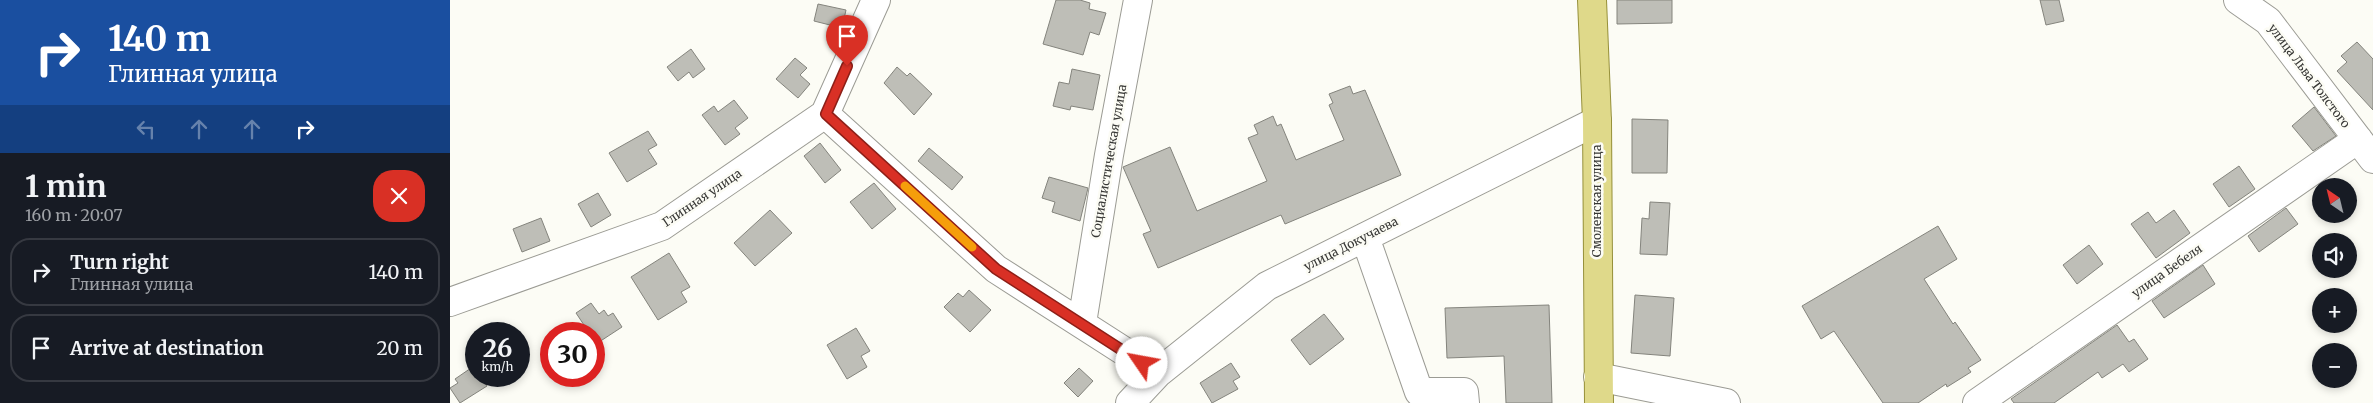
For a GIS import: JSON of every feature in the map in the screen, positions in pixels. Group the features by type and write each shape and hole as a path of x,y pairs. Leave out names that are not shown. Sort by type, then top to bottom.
{"main road":[{"name":"Смоленская улица","path":"1592,0 1597,121 1598,390"}],"street":[{"path":"876,0 826,114 996,269 1158,372"},
{"name":"Социалистическая улица","path":"1082,323 1109,156 1138,0"},
{"name":"улица Льва Толстого","path":"2238,0 2268,21 2365,149"},
{"name":"Глинная улица","path":"450,302 662,226 826,114"},
{"name":"улица Докучаева","path":"1130,403 1158,372 1267,286 1597,121"},
{"name":"улица Бебеля","path":"1977,403 2365,149"},
{"path":"1365,237 1419,392 1464,392 1465,403"},
{"path":"1598,390 1726,403"}],"building":[{"path":"1056,0 1080,0 1090,3 1089,9 1106,13 1099,35 1090,32 1083,55 1043,44"},
{"path":"1617,0 1672,0 1672,23 1617,24"},
{"path":"2040,0 2059,0 2064,21 2046,25"},
{"path":"818,4 846,10 842,28 814,21"},
{"path":"2357,42 2373,59 2373,110 2337,71 2347,62 2341,56"},
{"path":"691,49 705,69 693,78 689,72 678,81 667,67"},
{"path":"795,58 807,68 800,75 810,84 798,98 776,79"},
{"path":"897,67 907,76 910,73 932,94 914,115 884,83"},
{"path":"1072,69 1100,75 1093,110 1071,106 1070,110 1053,106 1059,82 1069,84"},
{"path":"1350,86 1353,94 1365,90 1401,175 1285,224 1281,215 1158,268 1143,234 1151,231 1123,167 1170,147 1197,211 1267,181 1248,138 1258,134 1254,125 1273,116 1277,126 1281,124 1296,160 1344,140 1329,105 1333,103 1329,94"},
{"path":"734,100 748,118 735,128 740,134 725,145 702,115 714,106 718,112"},
{"path":"2314,107 2336,136 2313,151 2292,126"},
{"path":"1632,119 1668,120 1667,173 1632,173"},
{"path":"648,131 657,145 648,150 657,164 627,182 609,153"},
{"path":"820,143 841,170 825,183 804,156"},
{"path":"929,148 963,177 952,190 918,161"},
{"path":"2239,166 2255,189 2229,207 2213,184"},
{"path":"1049,177 1088,188 1080,221 1052,212 1055,202 1042,198"},
{"path":"874,183 896,209 872,229 850,202"},
{"path":"598,193 611,215 591,227 578,204"},
{"path":"1650,202 1670,203 1667,255 1640,254 1642,218 1649,219"},
{"path":"2286,208 2298,224 2259,252 2248,236"},
{"path":"770,210 792,233 755,266 734,243"},
{"path":"2174,210 2190,233 2156,258 2131,224 2148,212 2156,223"},
{"path":"541,218 550,241 522,252 513,229"},
{"path":"1938,226 1957,259 1924,279 1953,324 1955,322 1981,360 1968,368 1971,372 1947,387 1946,384 1918,403 1883,403 1834,331 1821,339 1802,306"},
{"path":"2089,245 2103,264 2077,284 2063,265"},
{"path":"669,253 690,287 681,292 687,302 658,320 631,277"},
{"path":"2203,265 2215,284 2164,318 2152,301"},
{"path":"969,290 991,310 970,332 944,307 958,293 963,297"},
{"path":"1635,295 1674,298 1670,356 1631,353"},
{"path":"591,303 599,314 604,310 608,316 613,313 622,327 605,338 605,322 582,322 576,313"},
{"path":"1549,305 1552,403 1506,403 1504,356 1447,358 1445,308"},
{"path":"1324,314 1344,339 1310,365 1291,340"},
{"path":"2117,325 2129,342 2134,339 2148,359 2129,372 2123,364 2102,378 2098,372 2054,403 2014,403 2011,399"},
{"path":"856,328 870,351 861,356 867,367 847,379 827,345"},
{"path":"1231,363 1240,377 1233,381 1238,389 1212,403 1200,383"},
{"path":"1079,368 1093,381 1078,397 1064,383"},
{"path":"465,372 465,387 485,387 460,403 450,388 458,383 455,379"}],"slow traffic":[{"path":"905,186 972,247"}],"route":[{"path":"847,66 826,114 996,269 1142,363"}]}
